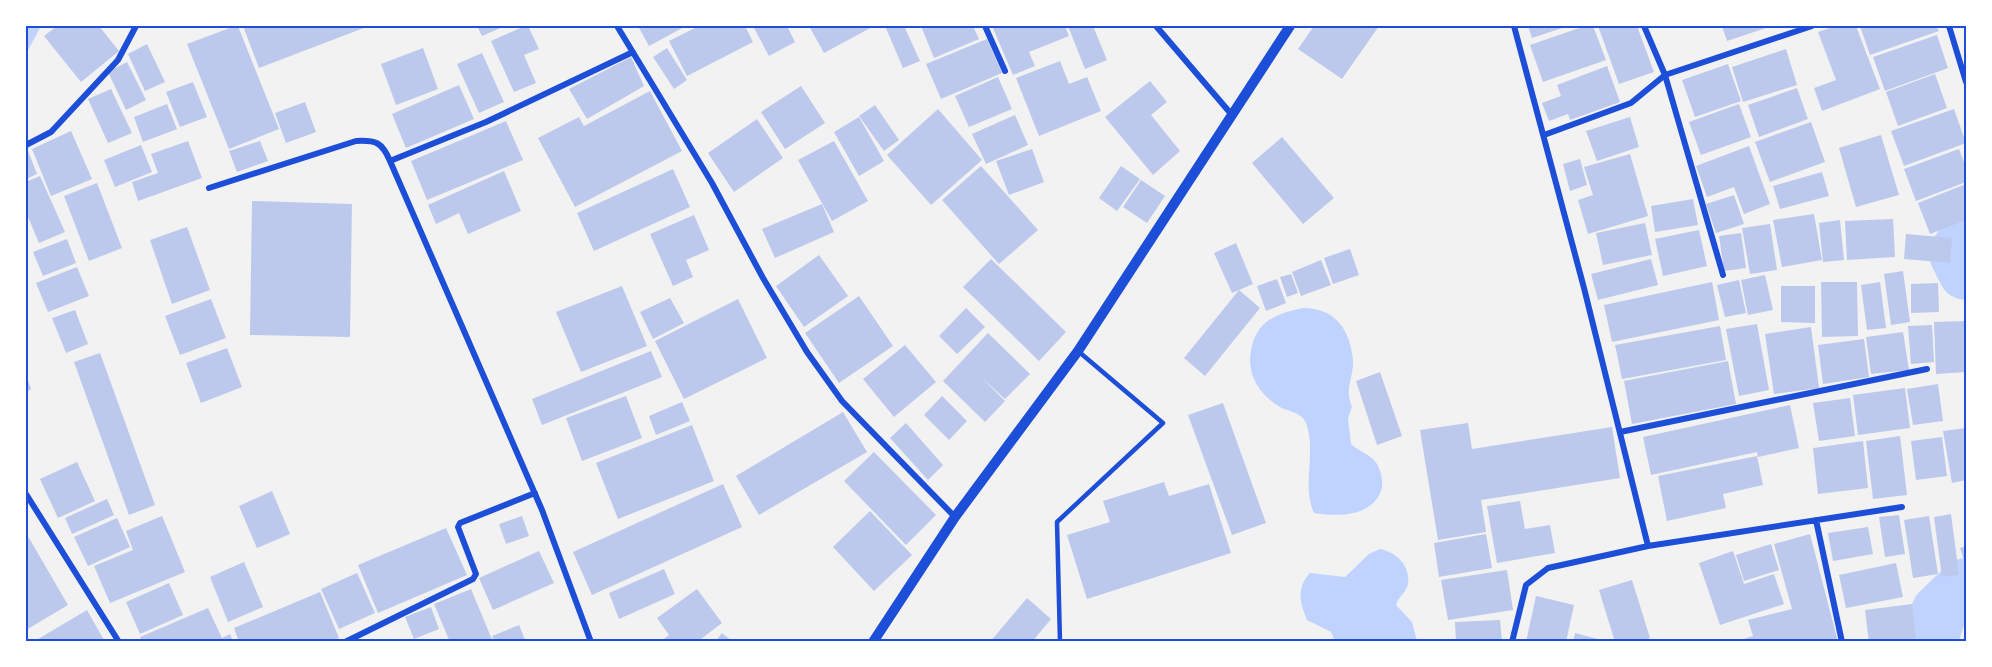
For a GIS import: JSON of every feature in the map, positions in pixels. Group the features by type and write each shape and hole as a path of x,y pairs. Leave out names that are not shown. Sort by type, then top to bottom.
{"street":[{"path":"26,145 51,132 118,60 136,26"},
{"path":"617,26 712,183 763,278 807,352 842,401 956,517"},
{"path":"985,26 1005,72"},
{"path":"1156,26 1232,115"},
{"path":"873,642 956,517 1077,351 1290,26"},
{"path":"1514,26 1544,135 1648,546"},
{"path":"1644,26 1665,75 1723,275"},
{"path":"1544,135 1631,103 1665,75 1795,28 1812,26"},
{"path":"1949,26 1966,82"},
{"path":"390,160 486,122 633,52"},
{"path":"209,188 357,141 373,140 381,145 390,160 535,493 591,642"},
{"path":"1620,432 1927,369"},
{"path":"345,642 475,578 476,574 458,527 460,523 535,493"},
{"path":"26,495 119,642"},
{"path":"1512,642 1526,585 1548,568 1648,546 1902,507"},
{"path":"1816,520 1842,642"}],"lane":[{"path":"1060,642 1057,522 1163,423 1077,351"}],"water":[{"path":"26,26 41,26 26,54"},
{"path":"1303,308 1314,309 1332,316 1344,330 1351,349 1353,366 1349,394 1352,407 1348,418 1351,444 1377,464 1382,481 1378,497 1372,504 1354,513 1334,515 1314,513 1309,491 1310,446 1306,423 1298,414 1280,407 1265,396 1255,381 1250,365 1255,337 1264,324 1278,315"},
{"path":"1380,549 1392,553 1405,566 1408,584 1396,605 1412,622 1417,641 1335,641 1331,632 1307,620 1301,602 1303,584 1310,573 1345,577 1369,554"}],"building":[{"path":"57,26 99,26 119,51 81,82 44,36"},
{"path":"238,26 279,129 229,149 187,44"},
{"path":"243,26 369,26 259,68"},
{"path":"477,26 505,26 482,36"},
{"path":"528,26 539,49 524,55 536,83 514,92 491,41"},
{"path":"638,26 686,26 649,46"},
{"path":"699,26 745,26 753,42 687,76 669,41"},
{"path":"753,26 787,26 795,42 769,56"},
{"path":"809,26 874,26 824,53"},
{"path":"885,26 904,26 920,61 903,68"},
{"path":"921,26 973,26 979,39 934,58"},
{"path":"992,26 1065,26 1069,36 1029,52 1035,66 1013,75"},
{"path":"1068,26 1093,26 1107,60 1085,69"},
{"path":"1314,26 1379,26 1342,79 1298,49"},
{"path":"1528,26 1568,26 1532,38"},
{"path":"1585,26 1593,26 1606,60 1543,82 1530,45"},
{"path":"1598,26 1637,26 1654,72 1619,84"},
{"path":"1722,26 1772,26 1727,41"},
{"path":"1836,26 1856,26 1880,89 1822,111 1814,88 1836,80 1818,32"},
{"path":"1860,26 1936,26 1939,31 1870,55"},
{"path":"1937,35 1948,68 1885,91 1873,57"},
{"path":"987,39 1002,73 941,99 926,64"},
{"path":"147,44 165,82 145,91 128,54"},
{"path":"423,48 438,89 396,105 381,64"},
{"path":"667,48 687,80 674,89 653,57"},
{"path":"1786,49 1797,85 1743,102 1732,67"},
{"path":"482,53 504,102 479,113 457,64"},
{"path":"631,57 644,86 587,119 569,89"},
{"path":"1060,61 1069,84 1087,77 1101,111 1039,136 1016,78"},
{"path":"127,62 146,100 126,110 108,72"},
{"path":"1728,64 1741,101 1695,117 1682,80"},
{"path":"1607,66 1620,102 1570,120 1568,114 1549,121 1542,103 1561,96 1557,85"},
{"path":"1935,74 1947,108 1898,126 1886,92"},
{"path":"998,77 1012,109 969,127 955,96"},
{"path":"1150,81 1167,102 1151,115 1180,151 1153,175 1105,117"},
{"path":"193,82 207,117 180,127 166,92"},
{"path":"459,85 474,119 406,148 392,114"},
{"path":"801,86 825,123 785,149 761,112"},
{"path":"1797,88 1808,119 1759,137 1748,105"},
{"path":"111,89 132,133 108,143 88,99"},
{"path":"650,91 682,151 575,207 538,138 579,117 584,126"},
{"path":"305,102 316,132 286,143 275,113"},
{"path":"167,104 177,129 143,142 134,117"},
{"path":"1739,104 1751,137 1701,155 1689,122"},
{"path":"875,105 899,140 884,151 859,116"},
{"path":"938,109 982,160 931,205 887,155"},
{"path":"1954,109 1966,143 1904,166 1891,131"},
{"path":"1015,115 1028,145 986,164 972,134"},
{"path":"859,117 884,161 859,176 834,132"},
{"path":"1630,117 1639,147 1597,161 1586,131"},
{"path":"757,119 783,158 734,192 708,153"},
{"path":"506,121 523,160 427,200 411,161"},
{"path":"1811,122 1825,162 1770,182 1755,142"},
{"path":"71,131 92,179 51,196 32,149"},
{"path":"1881,135 1899,195 1856,207 1839,148"},
{"path":"1282,137 1334,198 1303,224 1252,163"},
{"path":"188,141 202,178 138,201 132,182 158,173 151,154"},
{"path":"260,141 268,161 237,172 229,151"},
{"path":"834,141 868,201 832,221 798,160"},
{"path":"141,145 152,172 115,187 104,160"},
{"path":"26,146 37,174 26,179"},
{"path":"1749,146 1770,204 1744,214 1734,187 1707,197 1696,166"},
{"path":"1032,149 1044,182 1009,195 996,161"},
{"path":"1959,149 1966,168 1966,182 1916,201 1904,169"},
{"path":"1630,154 1648,216 1588,234 1578,200 1593,195 1584,167"},
{"path":"1580,159 1587,185 1570,191 1563,164"},
{"path":"981,166 1038,230 999,264 942,200"},
{"path":"1121,166 1140,179 1117,211 1099,198"},
{"path":"673,169 690,207 594,251 577,213"},
{"path":"504,171 521,211 468,234 459,213 436,224 428,205"},
{"path":"1822,172 1829,196 1780,209 1773,186"},
{"path":"40,176 65,232 39,243 26,212 26,182"},
{"path":"1141,180 1165,196 1147,223 1123,207"},
{"path":"97,183 122,248 89,261 64,196"},
{"path":"1966,184 1966,220 1930,234 1918,203"},
{"path":"1734,195 1744,224 1716,233 1706,204"},
{"path":"1693,199 1698,225 1655,232 1651,206"},
{"path":"252,201 352,204 350,337 250,335"},
{"path":"822,204 834,232 775,258 762,229"},
{"path":"1814,214 1822,260 1782,267 1773,220"},
{"path":"694,215 709,250 686,260 693,277 673,286 650,234"},
{"path":"1893,219 1895,257 1847,260 1845,221"},
{"path":"1840,220 1844,260 1823,262 1819,223"},
{"path":"1645,223 1652,255 1603,265 1596,233"},
{"path":"1770,224 1777,270 1750,274 1742,228"},
{"path":"187,227 210,290 172,304 150,240"},
{"path":"1699,230 1707,266 1663,276 1655,239"},
{"path":"1741,233 1746,268 1724,271 1719,236"},
{"path":"1906,234 1952,238 1950,263 1904,259"},
{"path":"67,239 76,263 43,276 33,252"},
{"path":"1236,243 1253,284 1232,293 1214,253"},
{"path":"1350,249 1359,275 1333,284 1324,258"},
{"path":"819,255 848,296 804,327 776,286"},
{"path":"991,259 1066,332 1039,361 963,287"},
{"path":"1651,259 1658,285 1598,300 1591,274"},
{"path":"1321,260 1331,285 1301,296 1292,272"},
{"path":"77,267 89,296 48,312 36,283"},
{"path":"1903,271 1910,322 1891,325 1884,274"},
{"path":"1291,274 1298,293 1287,297 1280,277"},
{"path":"1765,275 1773,310 1748,315 1741,280"},
{"path":"1277,279 1286,303 1266,311 1257,286"},
{"path":"1739,280 1746,313 1725,317 1717,285"},
{"path":"1712,282 1719,320 1612,342 1604,305"},
{"path":"1821,282 1857,282 1858,336 1822,337"},
{"path":"1880,282 1886,328 1867,330 1861,285"},
{"path":"1938,283 1939,312 1911,313 1911,284"},
{"path":"622,286 647,346 581,372 556,312"},
{"path":"1781,286 1815,286 1815,323 1781,322"},
{"path":"1239,290 1260,308 1205,376 1184,358"},
{"path":"859,296 893,346 839,383 805,333"},
{"path":"670,298 684,323 653,339 640,312"},
{"path":"211,299 226,338 180,355 165,316"},
{"path":"738,299 767,358 684,399 655,341"},
{"path":"966,308 985,327 957,354 939,336"},
{"path":"75,310 88,344 66,353 52,318"},
{"path":"1966,321 1966,372 1936,374 1934,322"},
{"path":"1757,324 1769,390 1739,396 1726,329"},
{"path":"1932,325 1934,362 1911,364 1908,326"},
{"path":"1720,326 1726,360 1622,379 1615,345"},
{"path":"1811,327 1819,388 1774,394 1765,334"},
{"path":"1903,332 1909,370 1871,374 1866,337"},
{"path":"988,333 1030,374 1005,399 981,377 1005,401 985,422 943,381"},
{"path":"1864,339 1869,377 1823,384 1818,345"},
{"path":"905,345 936,382 894,417 863,379"},
{"path":"227,348 242,387 201,403 186,363"},
{"path":"651,351 662,377 542,425 532,399"},
{"path":"100,353 155,505 129,515 74,362"},
{"path":"1728,361 1736,404 1632,424 1624,381"},
{"path":"1380,372 1402,436 1377,445 1356,381"},
{"path":"26,375 31,389 26,392"},
{"path":"1938,384 1943,421 1913,425 1907,389"},
{"path":"1905,388 1910,428 1858,435 1853,395"},
{"path":"626,396 642,438 582,461 566,418"},
{"path":"942,396 967,421 949,440 924,415"},
{"path":"1850,398 1855,436 1819,441 1813,403"},
{"path":"682,402 690,421 656,435 649,416"},
{"path":"1223,403 1266,523 1232,535 1188,415"},
{"path":"1790,405 1799,448 1758,457 1757,452 1651,475 1643,437"},
{"path":"843,412 867,452 759,515 736,476"},
{"path":"906,423 943,465 928,480 890,438"},
{"path":"1468,423 1472,449 1612,427 1620,478 1481,500 1486,532 1438,540 1420,430"},
{"path":"692,425 714,481 618,519 596,463"},
{"path":"1966,428 1966,480 1952,483 1943,431"},
{"path":"1900,436 1907,495 1873,499 1866,441"},
{"path":"1942,437 1947,476 1916,480 1911,441"},
{"path":"1863,441 1868,488 1818,494 1813,448"},
{"path":"874,452 936,515 906,545 844,481"},
{"path":"1757,456 1763,485 1723,494 1726,508 1667,521 1658,476"},
{"path":"77,462 95,501 58,518 40,479"},
{"path":"1164,482 1169,496 1209,484 1231,553 1087,599 1067,535 1110,522 1103,501"},
{"path":"723,484 742,527 592,595 573,552"},
{"path":"272,491 290,534 257,548 239,506"},
{"path":"107,499 114,515 72,534 65,518"},
{"path":"1520,501 1525,529 1550,525 1555,553 1497,563 1487,506"},
{"path":"870,511 912,555 874,591 833,547"},
{"path":"1951,514 1959,575 1942,577 1934,517"},
{"path":"1899,515 1905,554 1885,557 1879,517"},
{"path":"162,516 185,572 110,603 94,566 133,550 126,531"},
{"path":"522,516 529,536 506,544 499,524"},
{"path":"1929,516 1938,574 1913,578 1904,520"},
{"path":"117,518 130,547 88,566 74,537"},
{"path":"1868,527 1873,554 1833,561 1828,533"},
{"path":"446,528 467,575 378,613 358,565"},
{"path":"1486,534 1492,568 1439,577 1434,543"},
{"path":"1810,534 1838,642 1735,642 1753,636 1748,620 1792,609 1774,544"},
{"path":"29,538 68,605 26,630 26,540"},
{"path":"1771,544 1779,570 1744,581 1736,555"},
{"path":"1966,546 1966,566 1960,548"},
{"path":"539,551 554,583 493,610 479,578"},
{"path":"1733,551 1744,584 1774,574 1784,604 1720,625 1699,563"},
{"path":"244,562 263,607 228,622 210,577"},
{"path":"1896,563 1903,597 1846,608 1839,575"},
{"path":"664,569 675,594 619,619 609,593"},
{"path":"1507,570 1513,610 1448,620 1441,580"},
{"path":"357,573 375,613 339,629 321,589"},
{"path":"1632,580 1650,638 1639,642 1615,642 1599,590"},
{"path":"169,583 183,615 140,634 126,602"},
{"path":"471,589 493,642 450,642 434,604"},
{"path":"697,589 722,623 697,642 660,642 669,635 657,618"},
{"path":"320,592 339,638 330,642 239,642 234,628"},
{"path":"1536,596 1574,605 1566,642 1526,642"},
{"path":"1027,598 1051,619 1032,642 990,642"},
{"path":"1912,604 1916,638 1869,642 1865,610"},
{"path":"431,607 439,629 414,639 405,617"},
{"path":"208,608 222,638 230,634 233,642 142,642 140,637"},
{"path":"87,610 105,642 33,642"},
{"path":"1500,620 1502,642 1456,642 1455,622"},
{"path":"519,625 526,642 495,642 492,636"},
{"path":"722,633 733,642 715,642"},
{"path":"1575,633 1605,641 1605,642 1573,642"}],"waterway":[{"path":"1966,240 1957,254 1966,272"},
{"path":"1929,642 1939,612 1966,586"}]}
